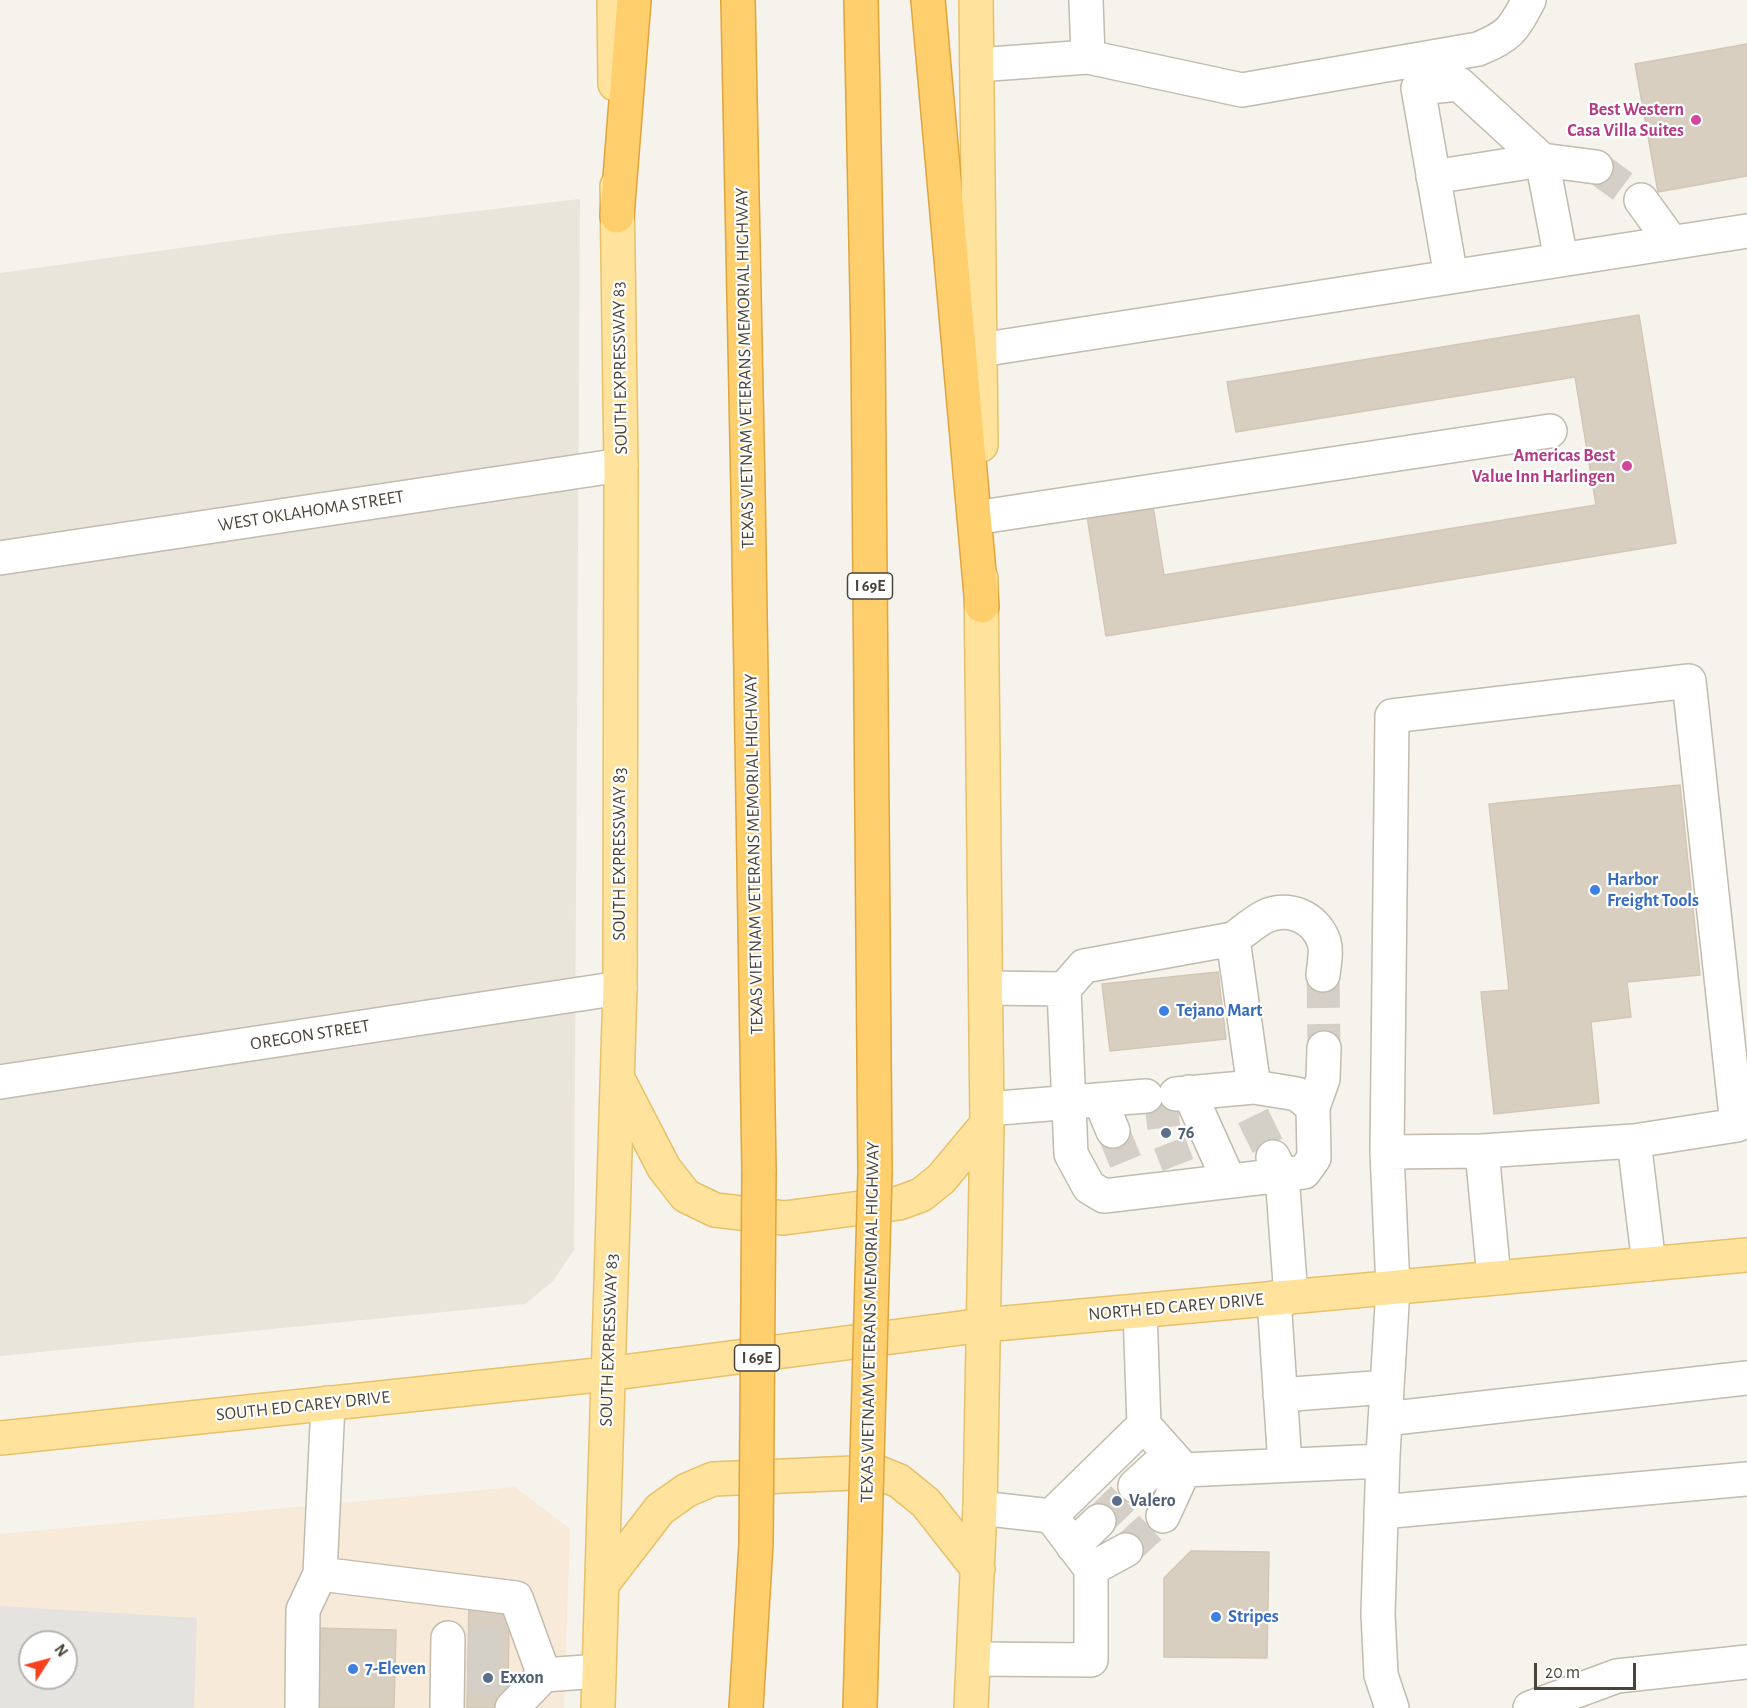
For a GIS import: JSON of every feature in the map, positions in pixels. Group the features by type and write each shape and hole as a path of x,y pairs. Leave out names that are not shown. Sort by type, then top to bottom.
{"highway":[{"path":"617,216 634,0"},
{"name":"TEXAS VIETNAM VETERANS MEMORIAL HIGHWAY","path":"738,0 759,1171 756,1544 746,1708"},
{"name":"TEXAS VIETNAM VETERANS MEMORIAL HIGHWAY","path":"860,1708 875,1172 868,340 861,0"},
{"path":"928,0 982,606"}],"main road":[{"name":"SOUTH EXPRESSWAY 83","path":"598,1708 620,988 621,465 614,0"},
{"path":"971,1708 980,1508 987,1116 976,0"},
{"path":"618,1079 664,1168 686,1196 715,1210 773,1217 784,1218 899,1203 921,1195 941,1179 987,1116"},
{"name":"NORTH ED CAREY DRIVE","path":"607,1374 984,1325 1747,1255"},
{"name":"SOUTH ED CAREY DRIVE","path":"0,1438 607,1374"},
{"path":"603,1583 660,1509 687,1490 713,1479 877,1472 899,1481 926,1503 978,1569"}],"street":[{"path":"1086,0 1088,57"},
{"path":"977,65 1088,57 1242,90 1478,49 1498,41 1515,27 1529,0"},
{"path":"1451,277 1418,88 1459,84 1542,160 1561,259"},
{"path":"1433,177 1542,160 1596,167"},
{"path":"1641,200 1672,243"},
{"path":"980,350 1747,231"},
{"path":"981,517 1550,431"},
{"name":"WEST OKLAHOMA STREET","path":"0,558 621,465"},
{"path":"1387,1152 1482,1151 1634,1141 1737,1125 1689,681 1392,716 1387,1152 1393,1288 1382,1461 1378,1614 1381,1675 1392,1708"},
{"path":"986,988 1064,989 1084,966 1233,939 1264,917 1283,911 1303,916 1317,929 1325,944 1323,975"},
{"path":"1233,939 1249,1097"},
{"name":"OREGON STREET","path":"0,1082 620,988"},
{"path":"1064,989 1084,1102 1071,1154 1089,1187 1104,1196 1134,1181 1182,1175 1229,1181 1277,1166 1304,1172 1314,1158 1313,1107 1323,1079 1324,1048"},
{"path":"1171,1094 1229,1181"},
{"path":"987,1116 1084,1102 1171,1094 1249,1097 1297,1094 1313,1107"},
{"path":"1084,1102 1113,1131"},
{"path":"1634,1141 1649,1264"},
{"path":"1482,1151 1494,1278"},
{"path":"1277,1166 1282,1298 1280,1395 1285,1465"},
{"path":"1140,1311 1144,1425 1177,1462"},
{"path":"1280,1395 1386,1403 1747,1378"},
{"path":"302,1708 303,1610 320,1574 328,1403"},
{"path":"1051,1516 1144,1425"},
{"path":"1135,1486 1177,1462 1285,1465 1382,1461"},
{"path":"1163,1516 1177,1462"},
{"path":"1381,1512 1747,1479"},
{"path":"980,1508 1051,1516 1082,1557"},
{"path":"974,1659 1091,1660 1082,1557 1099,1521"},
{"path":"1082,1557 1126,1550"},
{"path":"320,1574 516,1598 544,1675 533,1708"},
{"path":"447,1708 457,1676 458,1641 451,1590"},
{"path":"509,1661 544,1675 599,1671"},
{"path":"1530,1708 1617,1676 1747,1662"},
{"path":"512,1708 544,1675"}],"shaded area":[{"path":"580,199 574,1250 553,1281 525,1304 0,1356 0,273 281,234"},
{"path":"515,1487 570,1529 564,1708 0,1708 0,1534"},
{"path":"0,1606 197,1618 194,1708 0,1708"}],"building":[{"name":"Best Western Casa Villa Suites","path":"1747,44 1747,176 1658,192 1635,64"},
{"name":"Americas Best Value Inn Harlingen","path":"1639,315 1676,543 1106,636 1086,510 1152,500 1164,575 1596,505 1575,377 1236,432 1227,382"},
{"name":"Harbor Freight Tools","path":"1680,785 1700,975 1627,982 1631,1017 1591,1022 1599,1103 1494,1114 1481,992 1509,990 1489,804"},
{"name":"Tejano Mart","path":"1218,972 1226,1039 1110,1051 1102,984"},
{"name":"Stripes","path":"1191,1551 1269,1552 1267,1658 1164,1657 1164,1578"},
{"path":"469,1603 509,1604 508,1708 467,1708"},
{"name":"7-Eleven","path":"312,1628 396,1630 394,1708 310,1708"}],"tunnel":[{"path":"1596,167 1641,200"},
{"path":"1323,975 1324,1048"},
{"path":"1160,1095 1164,1129 1178,1165"},
{"path":"1253,1116 1273,1157"},
{"path":"1113,1131 1129,1170"},
{"path":"1099,1521 1135,1486"},
{"path":"1126,1550 1163,1516"},
{"path":"468,1643 509,1646"},
{"path":"467,1677 508,1676"}],"place":[{"name":"Best Western Casa Villa Suites","path":"1696,120"},
{"name":"Americas Best Value Inn Harlingen","path":"1627,466"},
{"name":"Harbor Freight Tools","path":"1595,890"},
{"name":"Tejano Mart","path":"1164,1011"},
{"name":"76","path":"1166,1133"},
{"name":"Valero","path":"1117,1501"},
{"name":"Stripes","path":"1216,1617"},
{"name":"7-Eleven","path":"353,1669"},
{"name":"Exxon","path":"488,1678"}]}
